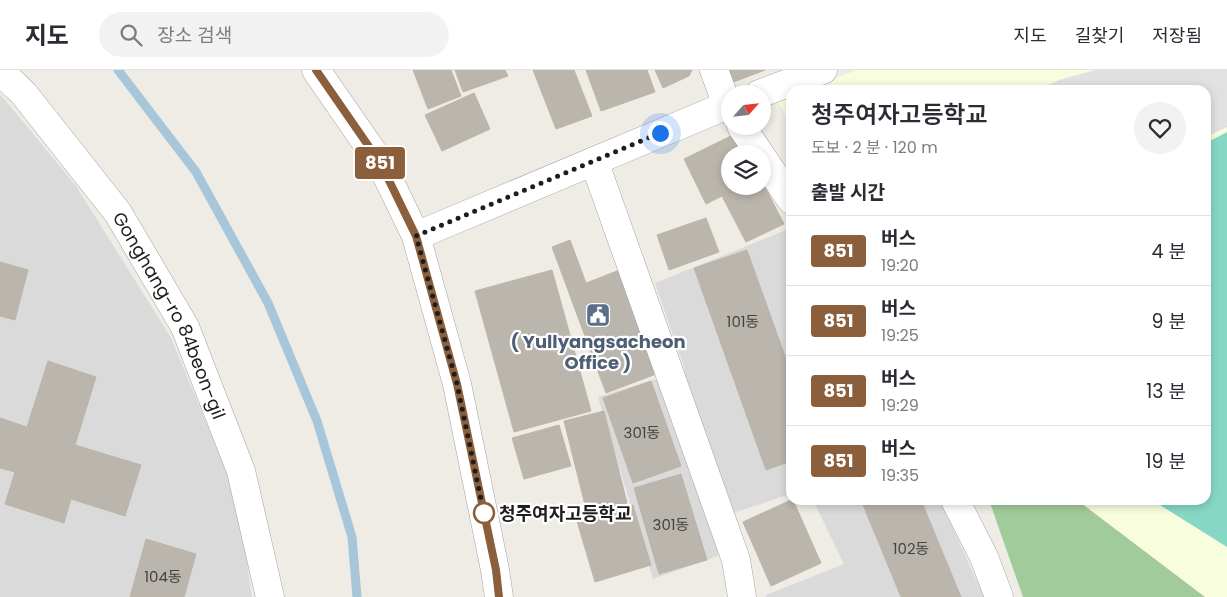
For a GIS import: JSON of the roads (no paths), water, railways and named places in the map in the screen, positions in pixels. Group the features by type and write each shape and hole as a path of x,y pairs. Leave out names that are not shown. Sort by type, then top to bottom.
{"street":[{"path":"316,70 381,164 416,236 457,384 496,570 499,597"},
{"path":"714,70 721,86"},
{"path":"771,90 823,70"},
{"name":"Gonghang-ro 84beon-gil","path":"0,71 24,94 118,213 185,327 241,471 270,597"},
{"path":"416,236 594,161 721,116"},
{"path":"594,161 736,560 742,597"},
{"path":"771,170 786,193"},
{"path":"958,505 984,556 999,597"}],"waterway":[{"path":"118,70 196,172 268,303 317,421 352,537 357,597"}],"place":[{"name":"( Yullyangsacheon Office )","path":"598,315"},
{"name":"청주여자고등학교","path":"484,513"}]}
